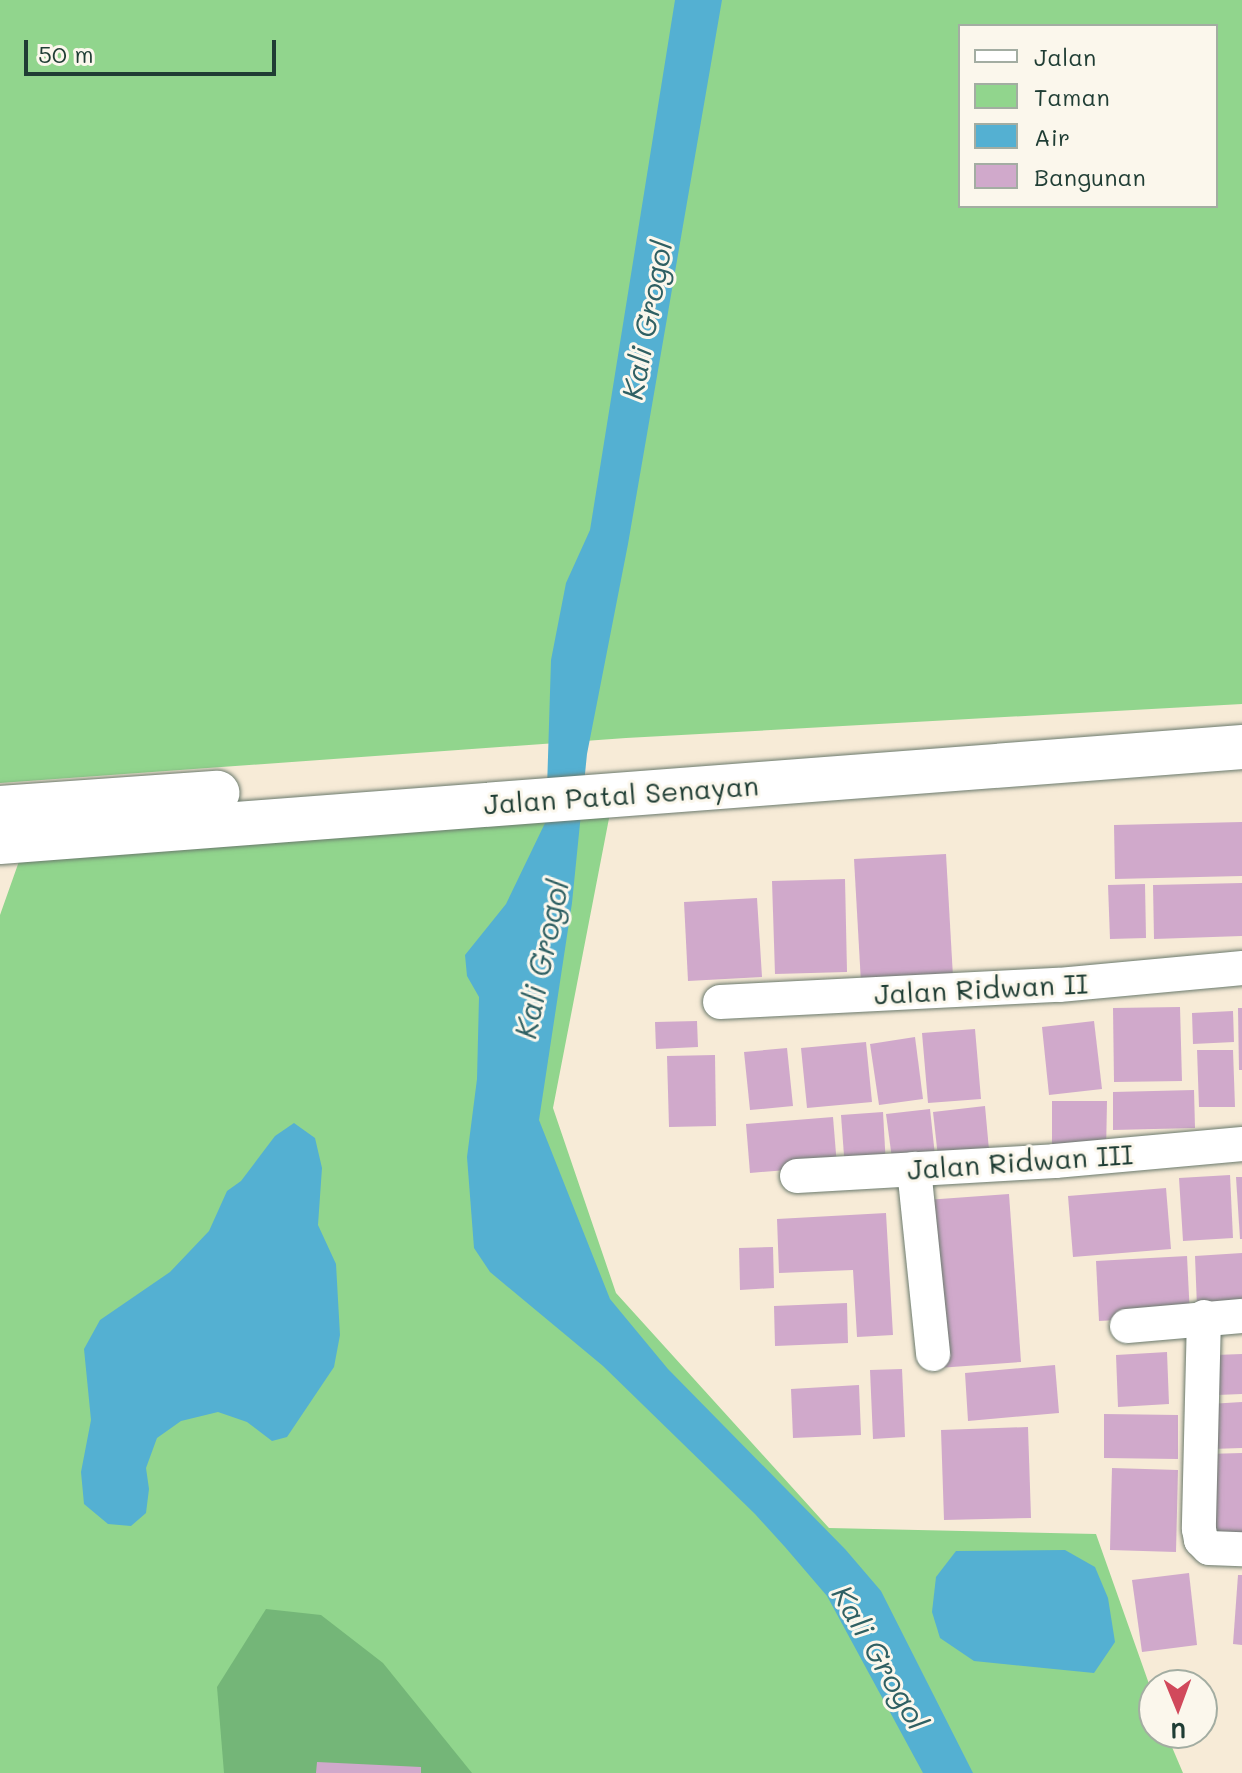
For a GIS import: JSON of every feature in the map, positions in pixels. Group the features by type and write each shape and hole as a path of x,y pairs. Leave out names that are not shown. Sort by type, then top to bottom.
{"main road":[{"name":"Jalan Patal Senayan","path":"632,781 1242,726"},
{"name":"Jalan Patal Senayan","path":"0,808 632,781 1242,747"},
{"name":"Jalan Patal Senayan","path":"0,842 540,785"}],"street":[{"name":"Jalan Ridwan II","path":"720,1002 1059,985 1242,968"},
{"name":"Jalan Ridwan III","path":"797,1176 1242,1144"},
{"path":"914,1169 933,1354"},
{"path":"1127,1326 1242,1316"},
{"path":"1204,1317 1199,1529 1201,1540 1209,1548 1242,1549"}],"green space":[{"path":"0,0 1242,0 1242,704 626,738 0,783"},
{"path":"611,808 553,1108 616,1293 829,1528 1096,1534 1144,1669 1138,1669 1138,1749 1173,1749 1183,1773 0,1773 0,915 23,850"},
{"path":"266,1609 321,1615 383,1663 472,1773 224,1773 217,1687"}],"water":[{"name":"Kali Grogol","path":"675,0 722,0 628,544 587,754 572,903 539,1120 610,1299 668,1369 845,1549 881,1591 973,1773 923,1773 827,1596 755,1514 603,1366 490,1272 474,1248 467,1157 477,1079 479,997 467,976 465,955 506,904 546,821 551,660 566,583 590,530"},
{"path":"294,1123 315,1138 322,1168 318,1225 336,1264 340,1335 334,1367 287,1437 272,1441 247,1422 218,1412 181,1421 157,1438 146,1468 149,1489 146,1513 131,1526 108,1524 84,1504 81,1472 91,1420 84,1349 100,1320 170,1272 209,1231 227,1191 241,1181 275,1136"},
{"path":"1065,1550 1095,1567 1108,1598 1115,1642 1094,1673 974,1661 940,1638 932,1612 936,1577 956,1551"}],"building":[{"path":"1242,822 1242,876 1115,879 1114,825"},
{"path":"946,854 953,977 861,983 854,859"},
{"path":"845,879 847,972 775,974 772,881"},
{"path":"1242,883 1242,936 1154,939 1153,885"},
{"path":"1145,884 1146,938 1110,939 1108,885"},
{"path":"757,898 762,977 688,981 684,902"},
{"path":"1180,1007 1182,1081 1114,1082 1113,1008"},
{"path":"1238,1008 1242,1008 1242,1070 1239,1070"},
{"path":"1233,1011 1234,1042 1193,1044 1192,1013"},
{"path":"697,1021 698,1047 656,1049 655,1022"},
{"path":"1094,1021 1102,1089 1049,1095 1042,1027"},
{"path":"975,1029 981,1099 928,1103 922,1033"},
{"path":"915,1037 923,1099 879,1105 870,1044"},
{"path":"866,1042 872,1102 807,1108 801,1048"},
{"path":"787,1048 793,1106 750,1110 744,1052"},
{"path":"1197,1050 1233,1050 1235,1107 1199,1107"},
{"path":"715,1055 716,1126 669,1127 667,1056"},
{"path":"1194,1090 1195,1128 1113,1130 1113,1092"},
{"path":"1052,1101 1107,1101 1106,1153 1052,1155"},
{"path":"985,1106 990,1161 939,1166 933,1112"},
{"path":"930,1109 936,1165 893,1166 886,1114"},
{"path":"883,1112 886,1166 845,1169 841,1115"},
{"path":"833,1117 837,1166 750,1173 746,1124"},
{"path":"1230,1175 1233,1238 1183,1241 1179,1178"},
{"path":"1236,1177 1242,1177 1242,1239 1240,1239"},
{"path":"1166,1188 1171,1249 1073,1257 1068,1196"},
{"path":"1009,1194 1021,1362 938,1368 926,1200"},
{"path":"886,1213 893,1335 857,1337 853,1270 779,1273 777,1219"},
{"path":"773,1247 774,1288 740,1290 739,1248"},
{"path":"1242,1253 1242,1305 1197,1307 1195,1256"},
{"path":"1187,1256 1190,1316 1099,1321 1096,1261"},
{"path":"847,1303 848,1343 775,1346 774,1306"},
{"path":"1167,1352 1169,1404 1118,1407 1116,1355"},
{"path":"1242,1354 1242,1394 1217,1395 1215,1355"},
{"path":"1055,1365 1059,1413 968,1421 965,1373"},
{"path":"902,1369 905,1437 873,1439 870,1370"},
{"path":"859,1385 861,1435 793,1438 791,1389"},
{"path":"1242,1402 1242,1448 1211,1449 1209,1404"},
{"path":"1104,1414 1178,1415 1178,1459 1104,1458"},
{"path":"1028,1427 1031,1518 944,1520 941,1430"},
{"path":"1242,1453 1242,1545 1208,1546 1207,1454"},
{"path":"1112,1468 1178,1470 1176,1552 1110,1550"},
{"path":"1189,1573 1197,1645 1142,1652 1132,1580"},
{"path":"1238,1575 1242,1575 1242,1645 1233,1644"},
{"path":"317,1762 421,1767 421,1773 316,1773"}]}
